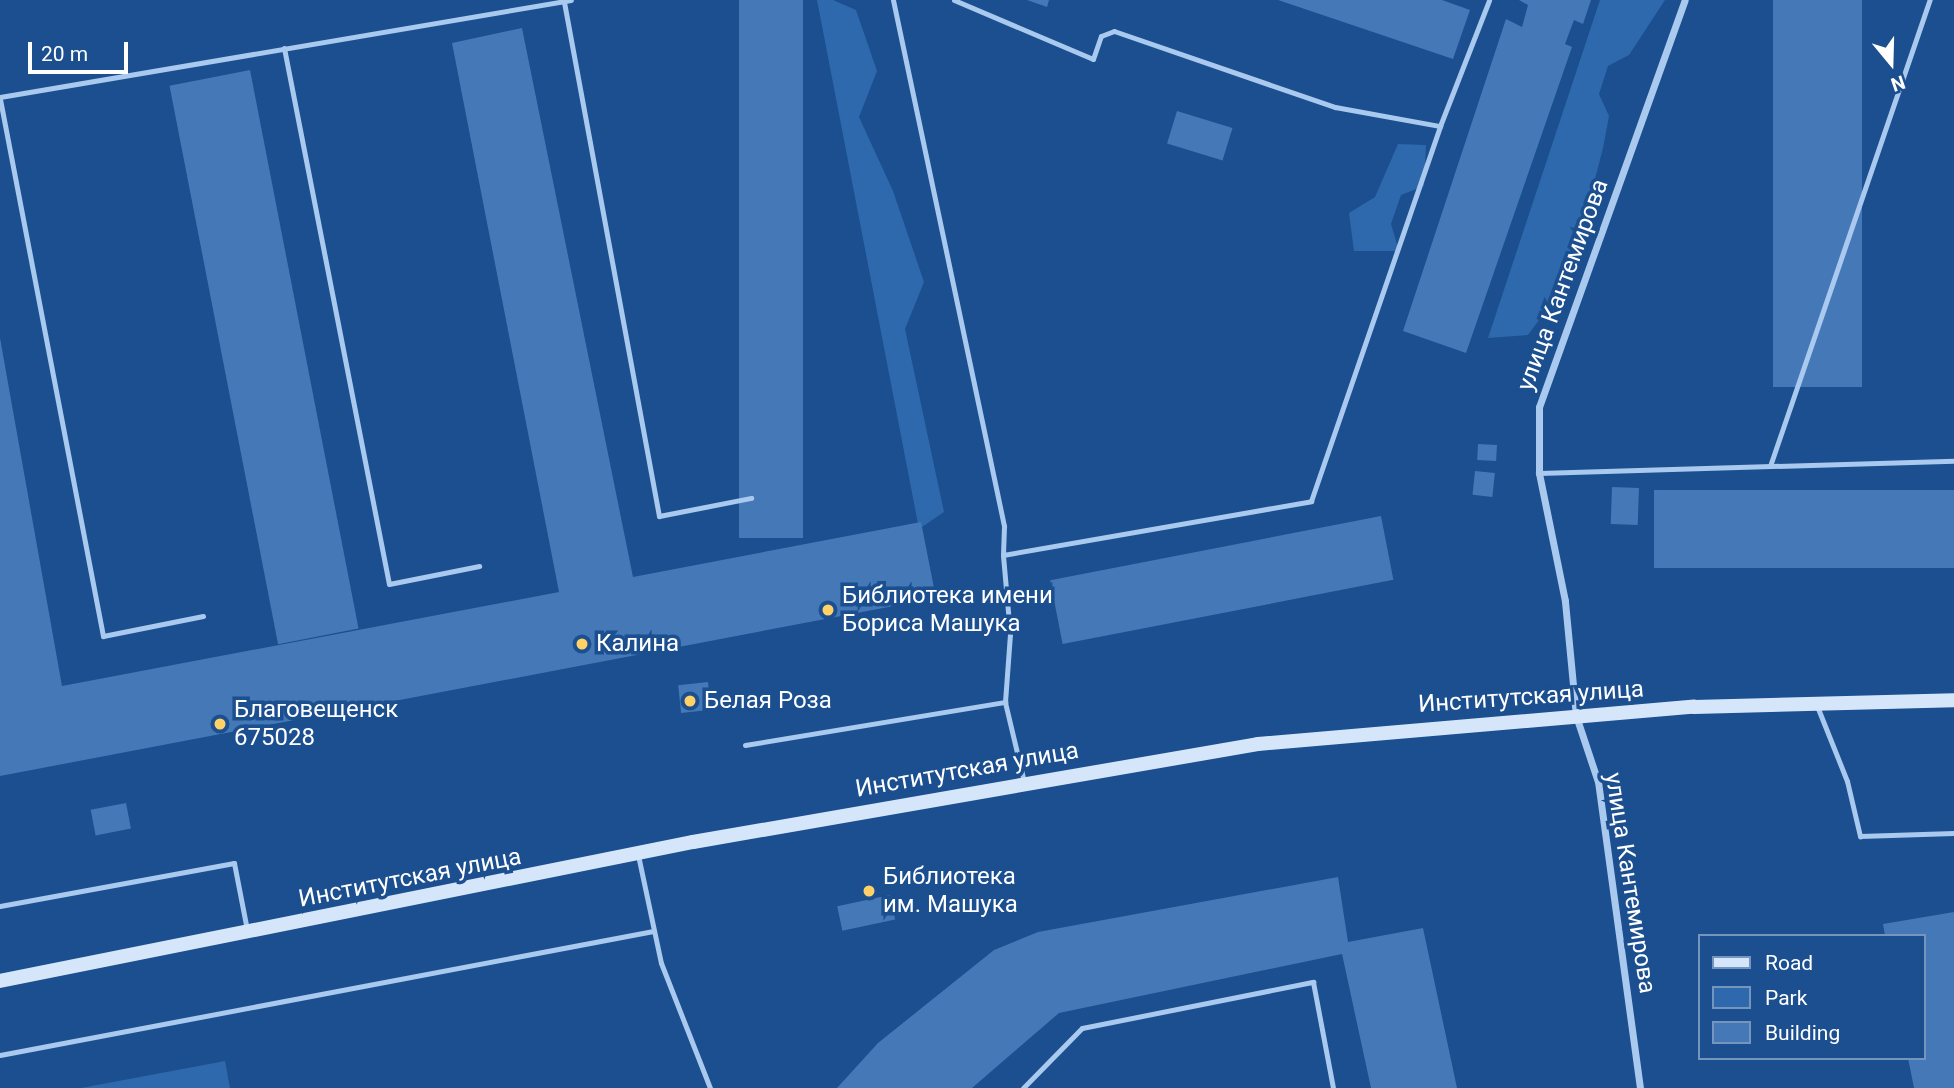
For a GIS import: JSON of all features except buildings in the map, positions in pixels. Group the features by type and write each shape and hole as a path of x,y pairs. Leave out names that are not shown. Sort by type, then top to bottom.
{"main road":[{"name":"Институтская улица","path":"0,981 1024,782 1258,744 1576,716 1815,702 1954,700"}],"street":[{"name":"улица Кантемирова","path":"1640,1088 1598,782 1576,716 1565,601 1539,473 1539,407 1685,0"}],"lane":[{"path":"203,616 103,636 0,98 571,0"},
{"path":"893,0 1004,526 1003,555 1010,634 1005,702 1024,782"},
{"path":"954,0 1093,59 1101,36 1114,31 1335,107 1440,126"},
{"path":"1003,555 1311,501 1440,126 1489,0"},
{"path":"1770,466 1930,0"},
{"path":"564,2 659,516 751,498"},
{"path":"284,48 389,583 479,566"},
{"path":"1539,473 1954,461"},
{"path":"746,745 1005,702"},
{"path":"1815,702 1847,781 1860,836 1954,833"},
{"path":"638,855 653,931 710,1088"},
{"path":"0,906 234,863 247,933"},
{"path":"0,1055 653,931"},
{"path":"1023,1088 1082,1028 1314,982 1333,1088"}],"green space":[{"path":"817,0 833,0 856,10 877,71 859,117 893,191 924,282 905,329 944,512 919,529"},
{"path":"1600,0 1665,0 1629,55 1608,66 1599,94 1609,116 1603,148 1578,245 1547,309 1528,335 1488,338"},
{"path":"1398,144 1426,145 1424,186 1401,195 1391,224 1399,251 1354,251 1349,213 1375,197"},
{"path":"225,1061 230,1088 81,1088"}],"place":[{"name":"Библиотека имени Бориса Машука","path":"828,610"},
{"name":"Калина","path":"582,644"},
{"name":"Белая Роза","path":"690,701"},
{"name":"Благовещенск 675028","path":"220,724"},
{"name":"Библиотека им. Машука","path":"869,891"}]}
